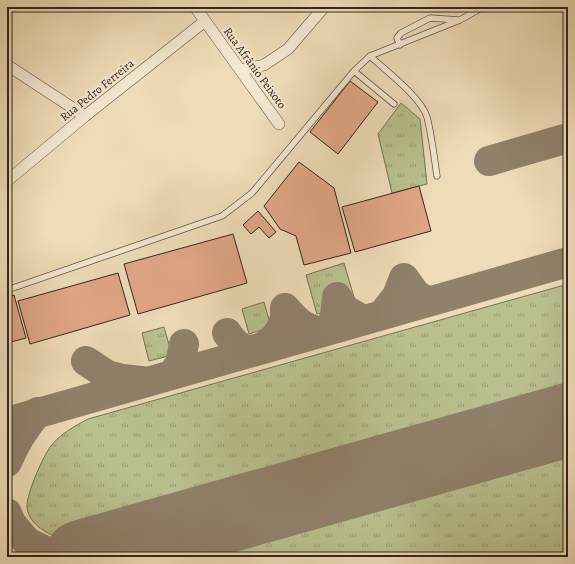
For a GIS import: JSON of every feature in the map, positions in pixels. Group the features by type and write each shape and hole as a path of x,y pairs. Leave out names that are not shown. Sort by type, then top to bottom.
{"street":[{"name":"Rua Afrânio Peixoto","path":"195,7 280,124"},
{"path":"241,70 264,64 288,49 320,9"},
{"name":"Rua Pedro Ferreira","path":"7,182 85,116 205,21"},
{"path":"7,65 85,116"}],"lane":[{"path":"7,290 222,216 252,193 354,71 370,56 460,20 483,7"},
{"path":"400,45 397,38 401,33 430,18 460,20"},
{"path":"370,56 407,90 419,104 426,116 437,176"},
{"path":"354,71 394,104"}],"green space":[{"path":"401,103 420,119 427,184 392,193 378,134"},
{"path":"344,263 356,304 317,314 306,275"},
{"path":"568,284 568,400 79,538 60,538 49,534 38,526 30,517 27,506 28,500 36,475 48,451 63,434 88,419"},
{"path":"264,302 271,327 249,334 242,309"},
{"path":"164,327 172,355 149,361 142,333"},
{"path":"568,449 568,557 186,557"}],"building":[{"path":"350,81 378,102 338,154 310,132"},
{"path":"299,162 334,188 351,253 304,265 296,236 280,229 264,206"},
{"path":"419,186 431,231 355,252 342,207"},
{"path":"258,211 276,232 269,238 259,227 251,234 243,225"},
{"path":"233,234 247,283 138,314 124,264"},
{"path":"118,273 130,315 30,344 18,301"},
{"path":"14,295 26,338 7,343 7,297"}],"taxiway":[{"path":"489,161 568,138"},
{"path":"7,422 568,262"},
{"path":"383,314 397,296 404,278 416,295 427,301"},
{"path":"328,330 335,318 337,297 344,309 363,320"},
{"path":"227,333 234,342 242,348 249,350 263,346 270,342 280,331 285,317 285,308 300,323 321,332"},
{"path":"172,374 180,364 184,344"},
{"path":"86,361 107,375 122,379 141,381"},
{"path":"7,462 13,448 38,412"},
{"path":"7,513 11,523 27,542 52,554 78,555 113,548 88,557"}],"runway":[{"path":"81,557 568,420"}]}
